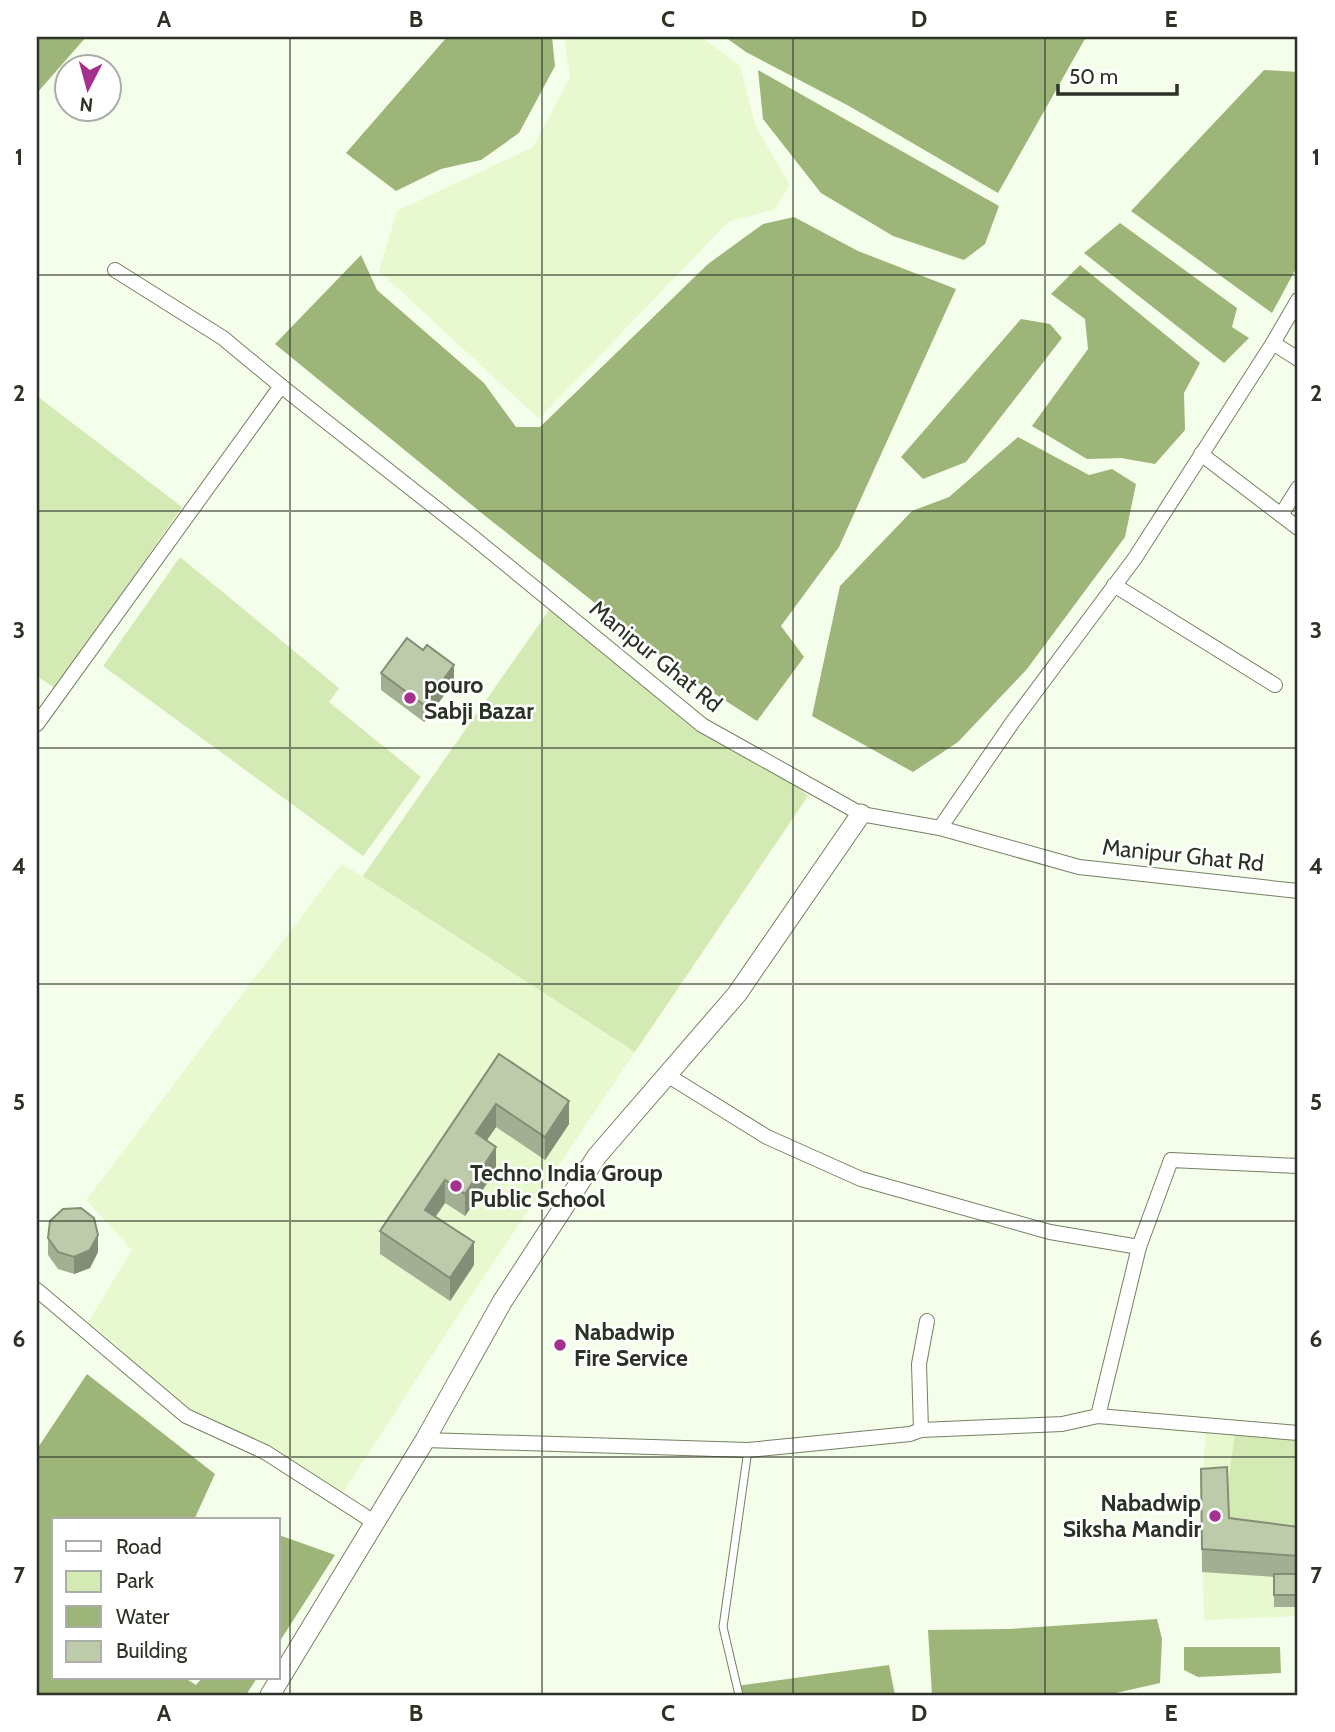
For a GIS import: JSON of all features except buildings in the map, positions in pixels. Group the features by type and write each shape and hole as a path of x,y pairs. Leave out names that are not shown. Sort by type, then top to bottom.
{"street":[{"name":"Manipur Ghat Rd","path":"115,270 223,338 474,538 702,725 861,814 940,828 1079,867 1298,891"},
{"path":"940,828 1012,723 1135,558 1298,300"},
{"path":"1273,343 1298,359"},
{"path":"37,724 281,386"},
{"path":"1202,454 1298,528"},
{"path":"1281,515 1298,488"},
{"path":"1114,585 1275,685"},
{"path":"280,1678 425,1440 502,1302 597,1156 737,994 861,814"},
{"path":"667,1074 767,1137 861,1179 1051,1232 1139,1247"},
{"path":"1098,1416 1139,1247 1171,1160 1298,1166"},
{"path":"37,1290 186,1416 265,1452 374,1522"},
{"path":"921,1430 919,1364 927,1321"},
{"path":"425,1440 748,1450 910,1434 921,1430 1062,1424 1098,1416 1298,1433"},
{"path":"270,1695 279,1680"}],"lane":[{"path":"738,1695 723,1627 748,1450"}],"shaded area":[{"path":"564,37 701,37 740,66 756,127 790,185 775,209 728,222 539,419 379,271 397,211 533,147 570,77"},
{"path":"341,864 635,1052 338,1500 186,1416 113,1342 88,1322 132,1250 86,1200"},
{"path":"1206,1431 1298,1441 1298,1616 1204,1620 1201,1492"}],"green space":[{"path":"37,396 182,507 56,689 37,676"},
{"path":"180,557 339,688 329,702 421,777 363,856 103,666"},
{"path":"554,603 702,725 776,766 808,796 635,1052 363,876"},
{"path":"1235,1434 1298,1441 1298,1550 1229,1540 1227,1490"}],"water":[{"path":"37,37 86,37 73,52 52,52 52,76 37,93"},
{"path":"447,37 552,37 555,66 519,133 481,160 441,169 396,191 346,153"},
{"path":"725,37 1086,37 998,193 849,106 746,52"},
{"path":"758,70 999,206 985,244 964,260 893,236 821,193 763,119"},
{"path":"1264,70 1298,72 1298,265 1272,313 1131,211"},
{"path":"794,217 858,251 956,289 839,547 781,626 804,657 757,721 687,676 275,344 361,255 377,290 484,383 516,427 540,427 708,264 763,224"},
{"path":"1120,223 1237,308 1232,327 1249,338 1224,363 1084,253"},
{"path":"1080,265 1200,363 1184,393 1185,430 1155,464 1121,458 1087,459 1032,426 1088,349 1085,319 1051,294"},
{"path":"1021,319 1050,324 1062,338 966,462 923,479 901,457"},
{"path":"1018,437 1089,475 1112,469 1136,484 1125,537 1027,669 958,742 913,772 812,716 840,586 912,511 949,497"},
{"path":"87,1374 215,1474 195,1518 52,1518 52,1680 188,1680 196,1685 200,1680 256,1680 246,1695 37,1695 37,1449"},
{"path":"280,1535 335,1555 280,1641"},
{"path":"1157,1619 1162,1639 1160,1683 1107,1695 932,1695 928,1630 1009,1629"},
{"path":"1184,1647 1280,1647 1281,1673 1198,1677 1184,1670"},
{"path":"889,1665 895,1695 739,1695 736,1686"}],"place":[{"name":"pouro Sabji Bazar","path":"410,698"},
{"name":"Techno India Group Public School","path":"456,1186"},
{"name":"Nabadwip Fire Service","path":"560,1345"},
{"name":"Nabadwip Siksha Mandir","path":"1215,1516"}]}
